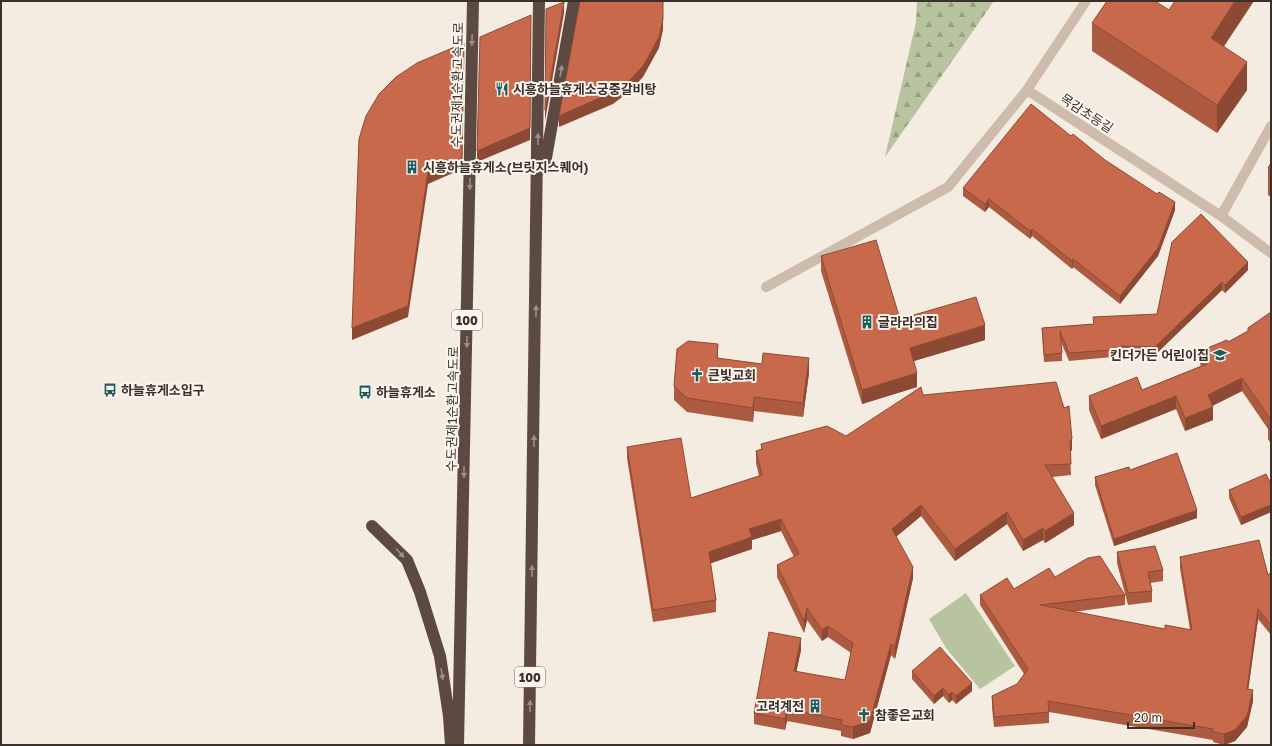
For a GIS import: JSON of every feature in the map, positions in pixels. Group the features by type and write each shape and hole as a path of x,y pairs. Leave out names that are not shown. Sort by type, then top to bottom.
{"highway":[{"name":"수도권제1순환고속도로","path":"458,745 462,639 473,1"},
{"name":"100","path":"529,745 539,1"},
{"path":"537,206 574,1"},
{"path":"372,526 407,560 418,585 440,656 449,716 451,745"}],"street":[{"path":"766,287 948,187 1027,90 1086,1"},
{"name":"목감초등길","path":"1027,90 1221,216 1271,253"},
{"path":"1221,216 1271,126"}],"green space":[{"path":"917,1 994,1 885,157 916,22"},
{"path":"966,593 1015,666 980,689 946,648 929,619"}],"building":[{"path":"580,1 663,1 663,19 659,37 651,52 643,66 630,80 613,92 559,116"},
{"path":"1107,1 1155,1 1169,10 1175,1 1235,1 1211,38 1247,62 1217,105 1092,23"},
{"path":"564,2 545,110 546,9"},
{"path":"531,15 530,128 477,151 480,37"},
{"path":"464,43 462,158 428,172 408,306 352,328 359,139 366,116 379,94 396,77 417,63"},
{"path":"1031,104 1071,136 1073,134 1105,160 1157,194 1159,192 1175,202 1158,248 1120,296 1073,259 1072,261 1032,229 1030,231 989,199 985,204 963,188"},
{"path":"1271,163 1271,171 1268,168"},
{"path":"1201,214 1248,262 1225,285 1222,282 1155,347 1122,346 1123,349 1069,353 1060,331 1062,353 1044,355 1042,328 1094,324 1093,317 1157,314 1172,242"},
{"name":"글라라의집","path":"876,240 900,319 976,297 985,325 910,348 917,373 862,390 821,256"},
{"path":"1271,312 1271,420 1242,378 1208,395 1213,407 1185,418 1176,396 1101,426 1089,396 1137,377 1142,390 1207,364 1200,351 1227,340 1228,342 1248,331 1248,328"},
{"path":"688,341 718,344 717,358 762,364 763,353 809,358 803,403 754,397 753,408 687,398 674,386 677,349"},
{"path":"1056,382 1064,408 1069,406 1072,439 1070,440 1071,464 1045,465 1074,513 1045,531 1043,528 1023,540 1007,512 955,549 921,505 892,529 913,567 895,647 891,644 870,721 853,727 841,725 842,720 787,709 785,719 754,713 769,632 801,638 794,671 845,680 853,643 828,626 822,630 807,608 804,621 777,565 799,554 781,519 749,529 752,537 709,552 716,600 653,610 627,447 681,438 691,498 762,475 756,451 762,449 761,444 827,426 846,436 921,387 923,395"},
{"path":"1271,424 1271,431 1268,426"},
{"path":"1177,453 1197,510 1114,539 1095,477 1129,467 1130,470"},
{"path":"1266,474 1271,484 1271,505 1241,517 1229,490"},
{"path":"1259,540 1268,575 1271,572 1271,625 1258,609 1247,689 1253,690 1247,716 1235,730 1224,734 1213,732 1213,729 1048,701 1049,712 994,717 992,696 1017,684 1028,669 980,595 1007,578 1014,589 1049,568 1055,577 1088,558 1100,556 1125,595 1040,605 1165,629 1165,625 1192,630 1180,557"},
{"path":"1155,546 1163,570 1148,572 1152,591 1128,593 1117,552"},
{"path":"940,647 972,683 956,696 952,692 949,695 943,688 934,696 912,671"}],"place":[{"name":"시흥하늘휴게소궁중갈비탕","path":"502,89"},
{"name":"시흥하늘휴게소(브릿지스퀘어)","path":"412,167"},
{"name":"글라라의집","path":"867,322"},
{"name":"킨더가든 어린이집","path":"1220,355"},
{"name":"큰빛교회","path":"697,375"},
{"name":"하늘휴게소입구","path":"110,390"},
{"name":"하늘휴게소","path":"365,392"},
{"name":"고려계전","path":"815,706"},
{"name":"참좋은교회","path":"864,715"}]}
